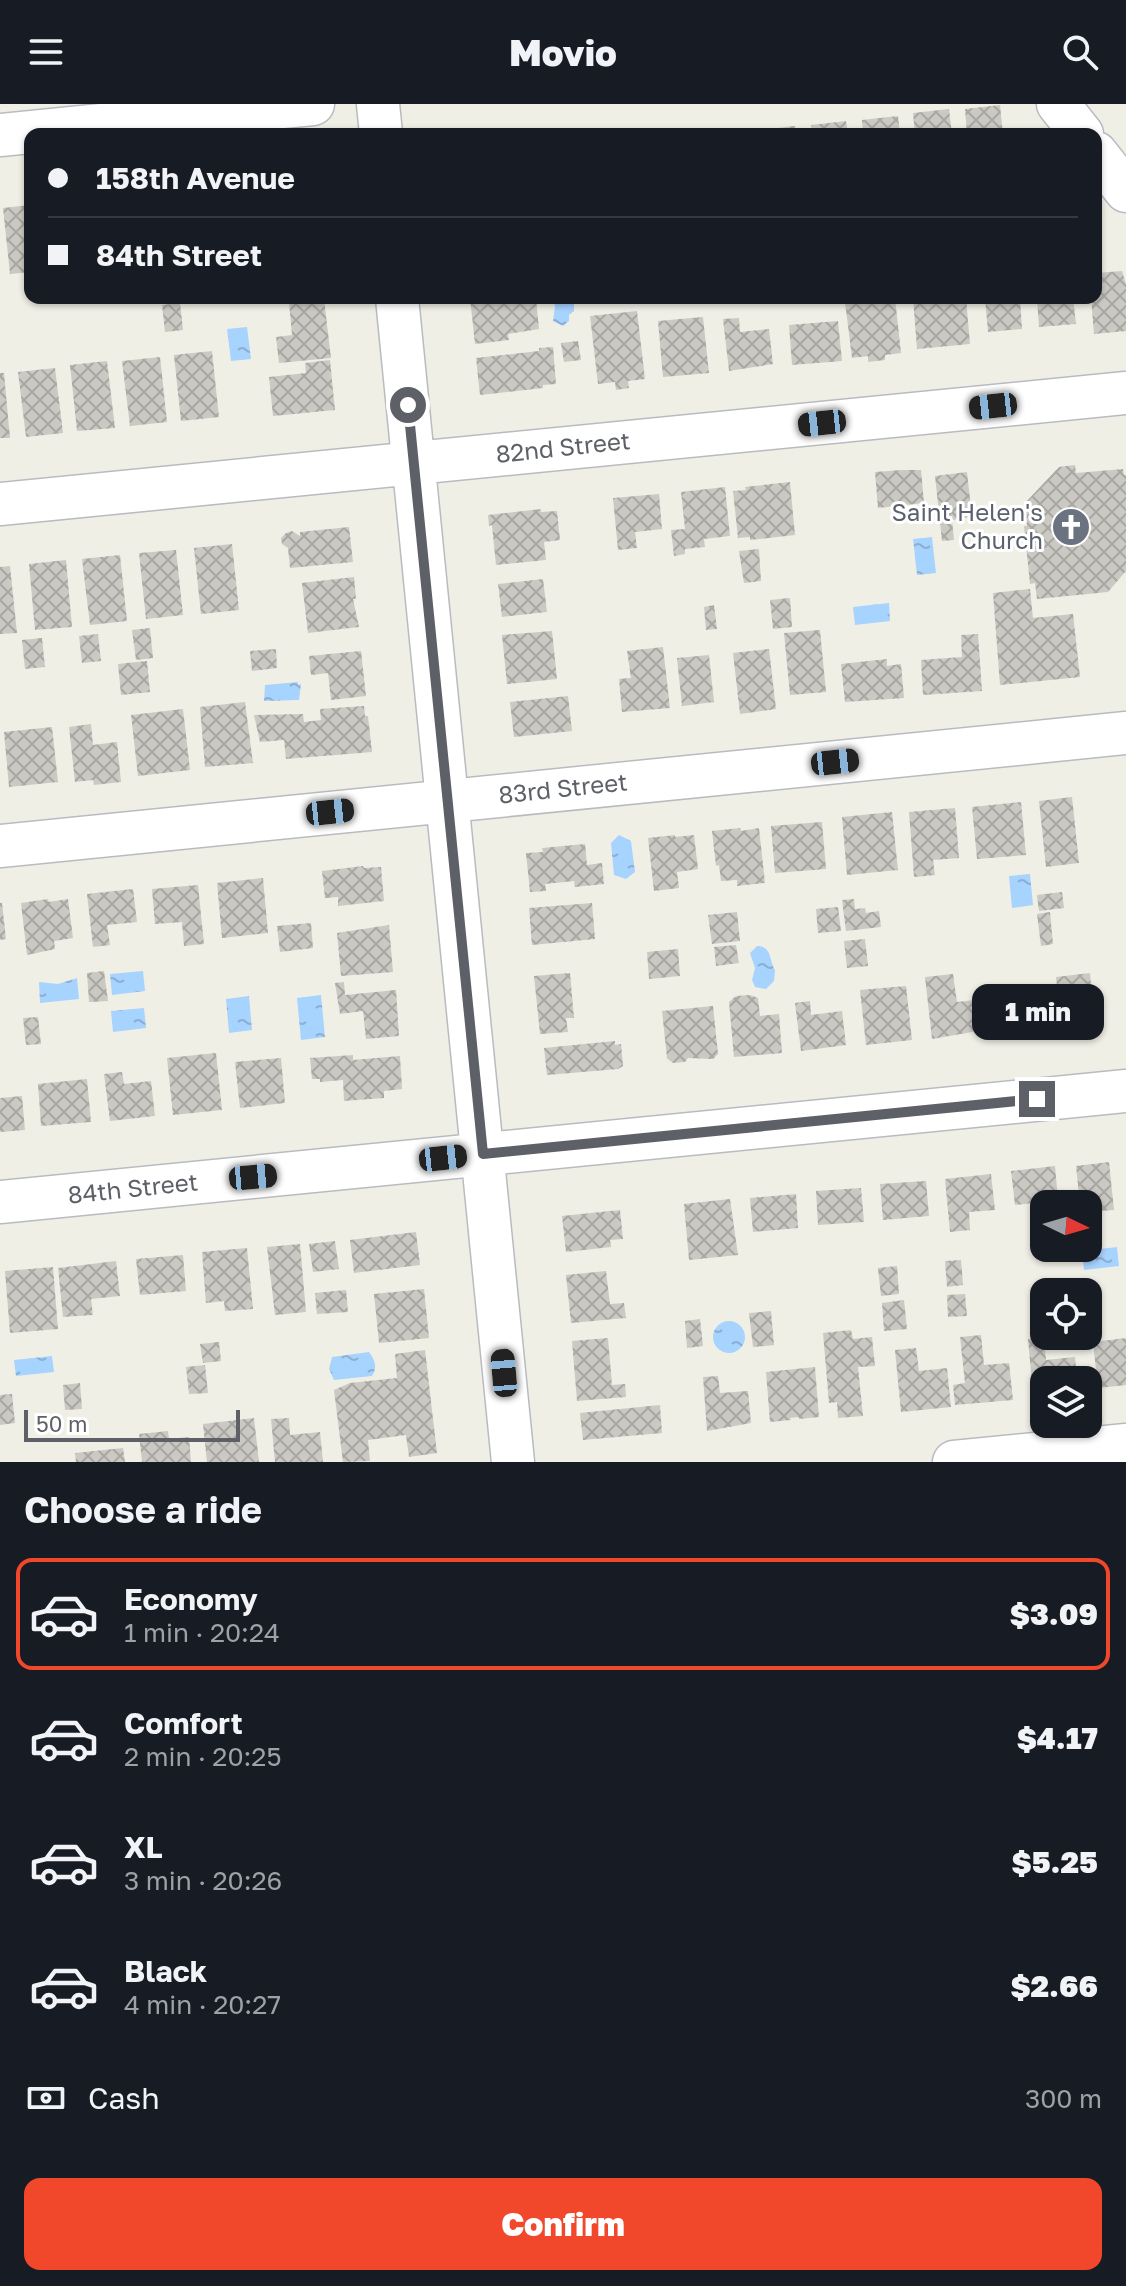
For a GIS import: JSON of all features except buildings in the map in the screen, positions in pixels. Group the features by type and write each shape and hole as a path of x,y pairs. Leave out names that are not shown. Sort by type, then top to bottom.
{"street":[{"path":"71,128 313,104"},
{"path":"378,104 380,128"},
{"path":"1058,104 1077,128"},
{"path":"0,135 24,133"},
{"path":"1102,161 1126,191"},
{"path":"398,304 513,1462"},
{"name":"82nd Street","path":"0,504 1126,393"},
{"name":"83rd Street","path":"0,846 1126,733"},
{"name":"84th Street","path":"0,1202 1126,1091"},
{"path":"954,1462 1126,1445"}],"water":[{"path":"574,304 569,321 563,326 553,321 555,306"},
{"path":"247,327 251,359 231,361 227,329"},
{"path":"932,537 936,573 917,575 913,539"},
{"path":"889,603 890,621 855,625 853,607"},
{"path":"298,682 298,685 301,684 299,700 264,701 265,685"},
{"path":"619,835 631,841 635,872 626,879 614,875 611,843"},
{"path":"1030,874 1033,905 1012,908 1009,876"},
{"path":"757,946 768,951 775,970 774,981 766,989 755,987 752,980 755,968 750,953"},
{"path":"143,971 145,991 112,995 110,974"},
{"path":"77,978 79,999 40,1003 39,982 58,984"},
{"path":"321,995 325,1037 301,1040 297,998"},
{"path":"249,996 252,1030 229,1033 226,999"},
{"path":"144,1008 146,1028 113,1032 111,1011"},
{"path":"1117,1247 1119,1266 1084,1270 1083,1262 1102,1262 1102,1249"},
{"path":"729,1321 740,1326 745,1337 740,1348 729,1353 718,1348 713,1337 718,1326"},
{"path":"369,1352 375,1364 372,1376 334,1380 329,1369 332,1357"},
{"path":"52,1356 54,1372 16,1376 14,1360"}],"place":[{"name":"Saint Helen's Church","path":"1071,527"}],"route":[{"path":"408,405 483,1154 1037,1099"}]}
